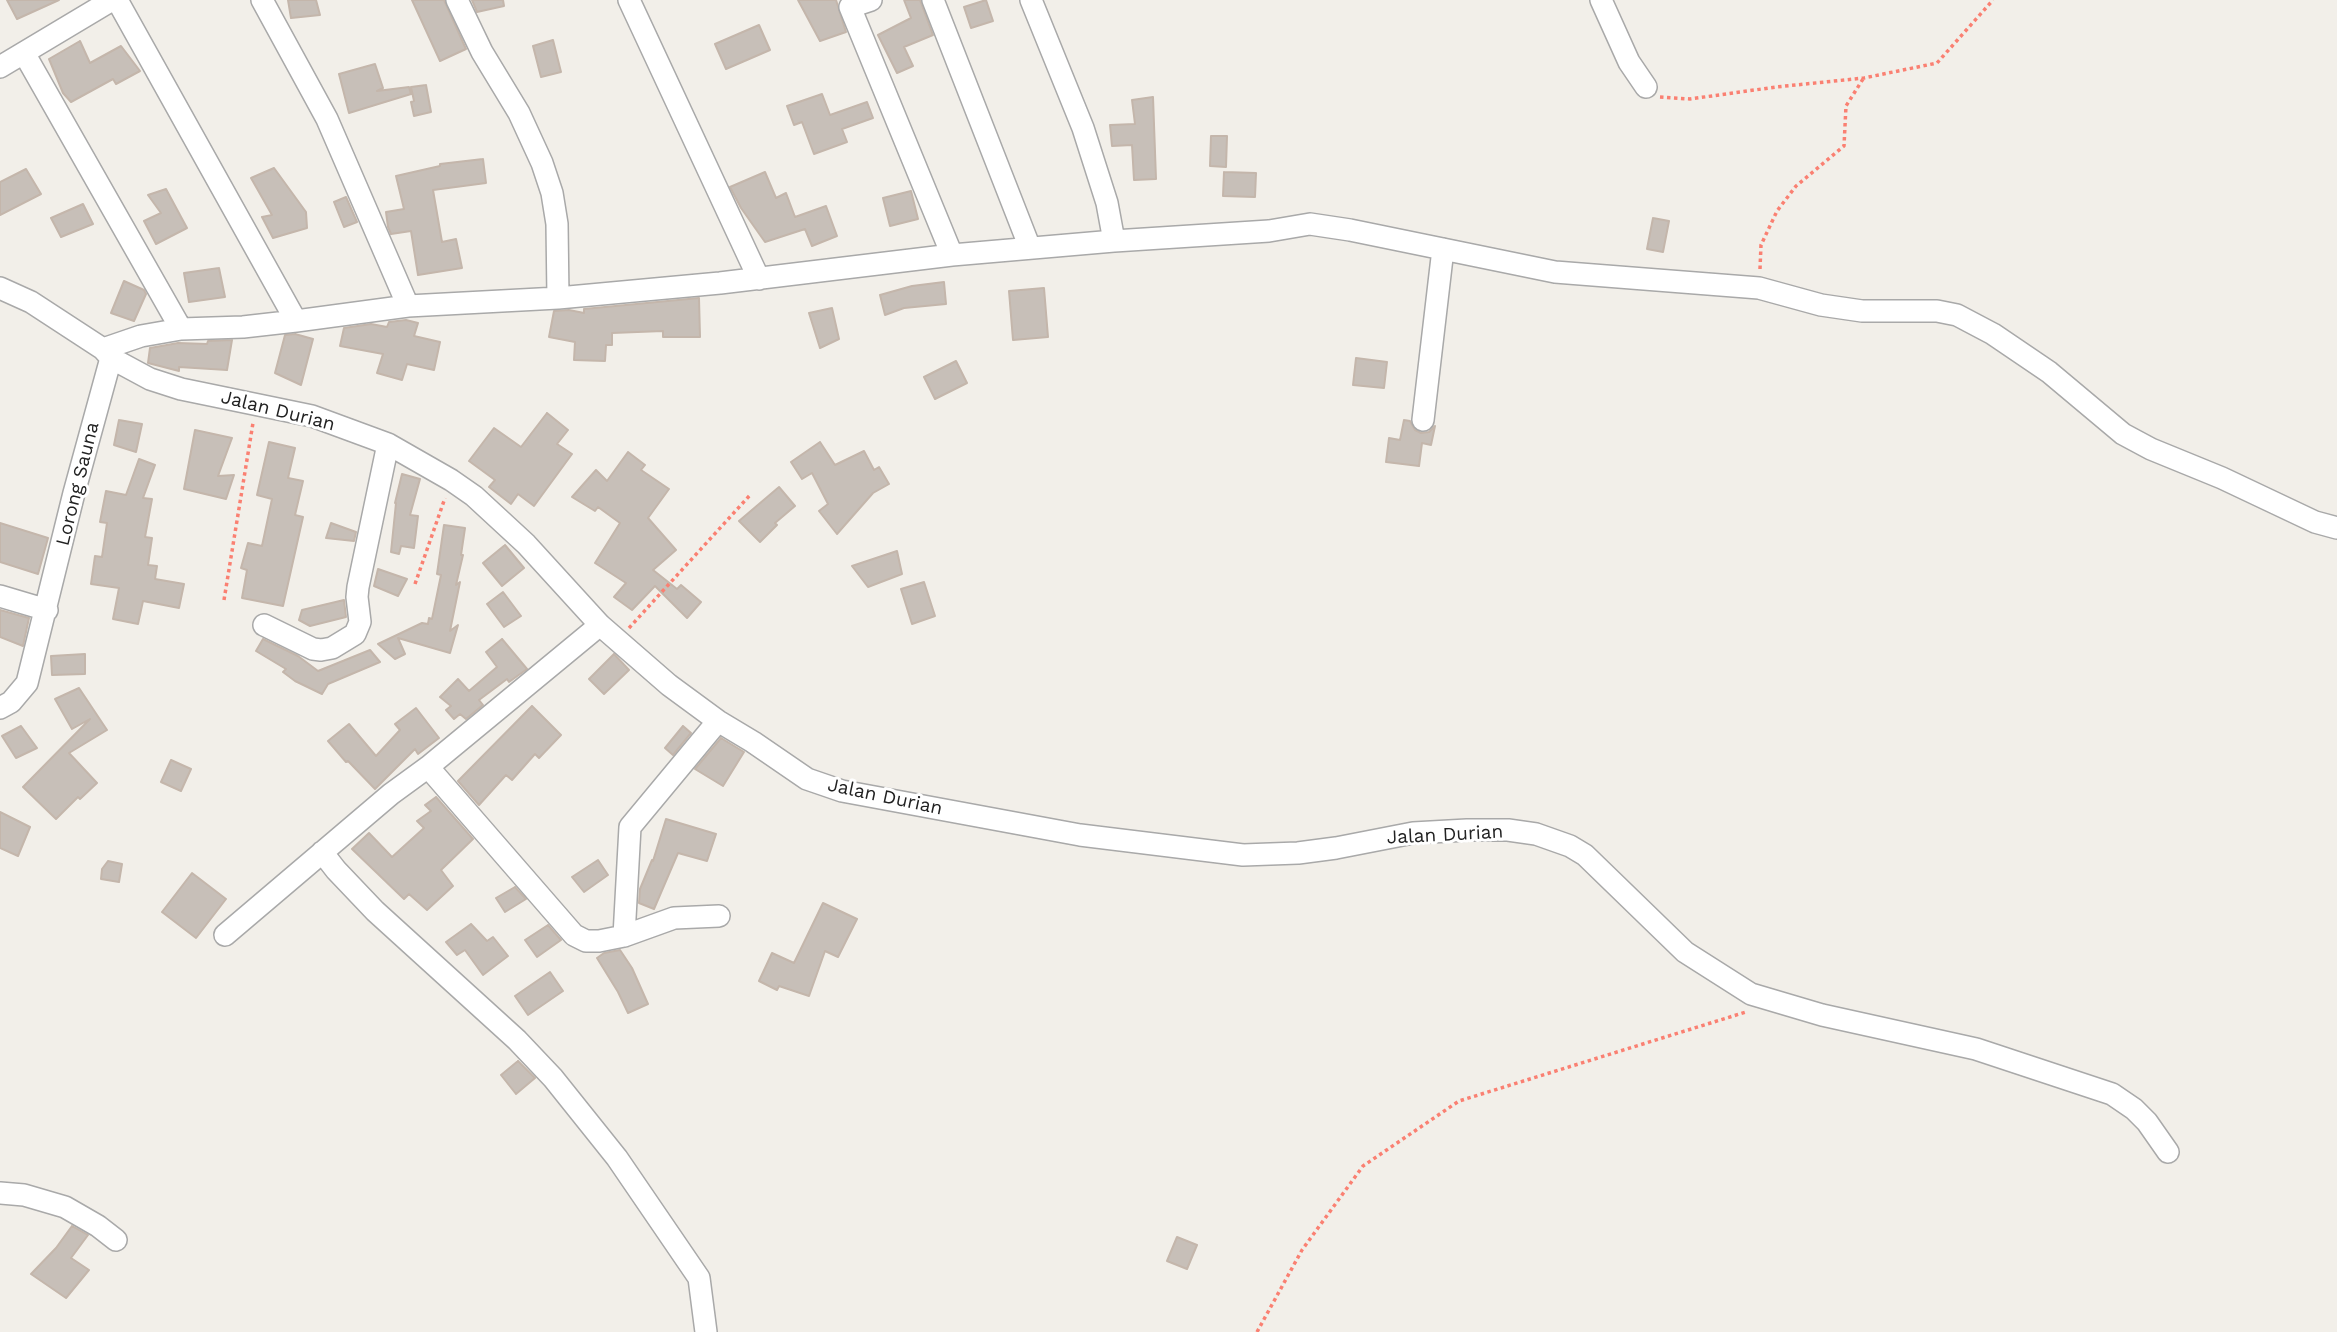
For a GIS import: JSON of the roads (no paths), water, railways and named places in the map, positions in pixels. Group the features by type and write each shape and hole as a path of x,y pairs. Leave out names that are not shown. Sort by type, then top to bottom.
{"street":[{"path":"0,68 114,0 296,321"},
{"path":"262,0 327,119 408,306"},
{"path":"457,0 482,52 519,113 552,192 556,224 558,298"},
{"path":"629,0 759,279"},
{"path":"871,0 849,3 952,255"},
{"path":"933,0 1030,248"},
{"path":"1031,0 1083,128 1107,203 1114,241"},
{"path":"1601,0 1629,62 1646,87"},
{"path":"24,53 181,329"},
{"path":"107,354 141,336 181,329 243,327 408,306 558,298 759,279 952,255 1269,231 1310,224 1555,272 1759,288 1821,305 1862,312 1937,311 1957,316 1993,334 2049,372 2123,434 2315,522 2337,528"},
{"path":"1423,420 1443,248"},
{"name":"Jalan Durian","path":"0,288 31,302 107,354 150,379 181,389 312,416 388,444 451,480 474,496 526,544 600,625 670,685 718,721 753,741 800,775 832,788 1080,835 1243,855 1298,853 1427,832 1480,830 1536,834 1570,846 1585,855 1685,952 1751,994 1976,1049 2112,1094 2147,1122 2168,1152"},
{"name":"Lorong Sauna","path":"0,708 11,702 27,684 107,354"},
{"path":"264,625 313,649 321,650 332,648 355,635 360,622 358,587 388,444"},
{"path":"0,596 47,610"},
{"path":"225,935 391,794 428,767 600,625"},
{"path":"624,936 630,827 718,721"},
{"path":"428,767 575,935 586,942 624,936 674,918 719,916"},
{"path":"322,852 375,911 517,1040 553,1078 617,1158 699,1278 706,1332"},
{"path":"0,1194 24,1195 65,1207 116,1240"}]}
